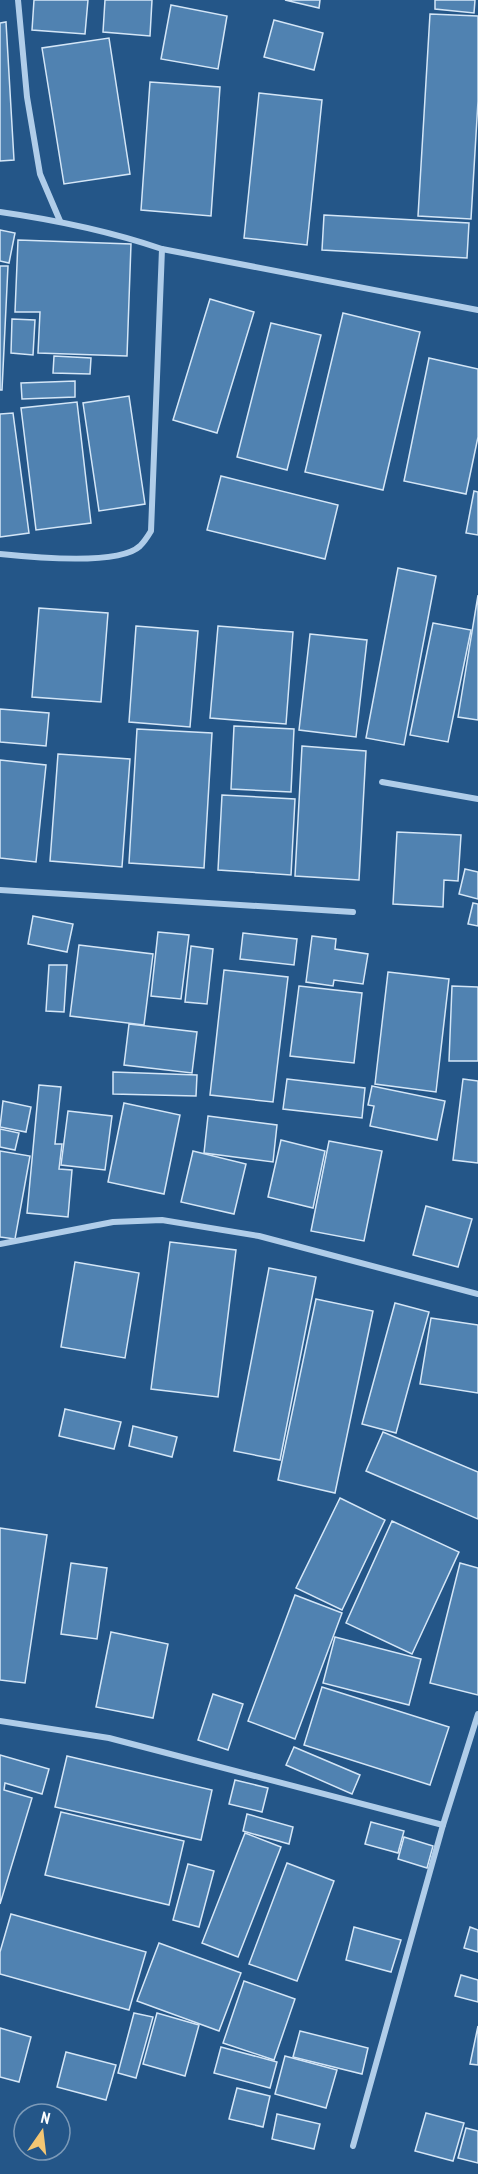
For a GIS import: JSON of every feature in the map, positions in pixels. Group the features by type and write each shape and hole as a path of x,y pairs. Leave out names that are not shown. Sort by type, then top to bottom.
{"street":[{"path":"18,0 27,97 40,174 60,221"},
{"path":"0,212 60,221 131,237 162,249 478,310"},
{"path":"0,554 46,558 114,556 139,548 151,531 162,249"},
{"path":"382,782 478,799"},
{"path":"0,890 353,912"},
{"path":"0,1244 113,1222 162,1220 259,1236 478,1294"},
{"path":"353,2146 443,1825 478,1714"},
{"path":"0,1721 109,1738 443,1825"}],"building":[{"path":"34,0 88,0 85,34 32,30"},
{"path":"105,0 152,0 150,36 103,32"},
{"path":"285,0 320,0 319,8"},
{"path":"435,0 475,0 474,13 435,9"},
{"path":"171,5 227,16 218,69 161,59"},
{"path":"430,14 478,16 478,101 471,219 418,216"},
{"path":"274,20 323,33 314,70 264,57"},
{"path":"6,22 14,160 0,161 0,23"},
{"path":"109,38 130,174 64,184 42,48"},
{"path":"150,82 220,87 211,216 141,210"},
{"path":"259,93 322,100 307,245 244,238"},
{"path":"324,215 469,223 467,258 322,250"},
{"path":"0,230 15,233 9,263 0,261"},
{"path":"18,240 131,244 127,356 38,353 40,312 15,312"},
{"path":"0,266 8,266 2,390 0,390"},
{"path":"210,299 254,312 217,433 173,420"},
{"path":"343,313 420,332 383,490 305,472"},
{"path":"12,319 35,320 33,355 11,353"},
{"path":"271,323 321,335 287,470 237,457"},
{"path":"54,356 91,358 90,374 53,373"},
{"path":"429,358 478,369 478,437 466,494 404,481"},
{"path":"75,381 75,397 22,399 21,383"},
{"path":"129,396 145,504 99,511 83,403"},
{"path":"77,402 91,523 36,530 21,408"},
{"path":"13,413 29,533 0,537 0,414"},
{"path":"221,476 338,505 325,559 207,530"},
{"path":"474,491 478,492 478,535 466,533"},
{"path":"398,568 436,576 404,745 366,738"},
{"path":"478,595 478,720 458,717"},
{"path":"39,608 108,613 101,702 32,697"},
{"path":"433,623 471,630 448,742 410,735"},
{"path":"136,626 198,631 190,727 129,722"},
{"path":"218,626 293,632 286,724 210,718"},
{"path":"310,634 367,640 356,737 299,730"},
{"path":"0,709 49,713 46,746 0,742"},
{"path":"234,726 294,729 291,792 231,789"},
{"path":"137,729 212,733 204,868 129,863"},
{"path":"302,746 366,751 359,880 295,876"},
{"path":"58,754 130,759 122,867 50,861"},
{"path":"0,760 46,765 36,862 0,858"},
{"path":"222,795 295,799 291,875 218,870"},
{"path":"397,832 461,835 458,881 444,880 443,907 393,904"},
{"path":"465,869 478,872 478,899 459,894"},
{"path":"473,903 478,904 478,926 468,924"},
{"path":"33,916 73,924 67,952 28,944"},
{"path":"158,932 189,935 181,999 151,996"},
{"path":"243,933 297,939 294,965 240,959"},
{"path":"312,936 336,939 335,949 368,954 363,984 334,980 333,986 306,982"},
{"path":"79,945 153,954 144,1025 70,1016"},
{"path":"191,946 213,949 207,1004 185,1002"},
{"path":"49,965 67,965 64,1012 46,1011"},
{"path":"224,970 288,977 273,1102 210,1095"},
{"path":"388,972 449,979 436,1092 375,1084"},
{"path":"299,986 362,993 354,1063 290,1056"},
{"path":"452,986 478,987 478,1061 449,1061"},
{"path":"129,1024 197,1032 192,1073 124,1065"},
{"path":"113,1072 197,1075 196,1096 113,1094"},
{"path":"287,1079 365,1088 362,1118 283,1109"},
{"path":"463,1079 478,1081 478,1163 453,1160"},
{"path":"39,1085 61,1087 55,1144 62,1144 59,1169 72,1170 68,1217 27,1213"},
{"path":"372,1086 445,1101 437,1140 370,1126 374,1106 368,1105"},
{"path":"3,1101 31,1107 26,1132 0,1127"},
{"path":"124,1103 180,1115 164,1194 108,1182"},
{"path":"68,1111 112,1116 105,1170 61,1165"},
{"path":"208,1116 277,1125 273,1162 204,1153"},
{"path":"0,1129 19,1133 15,1150 0,1147"},
{"path":"281,1140 325,1151 313,1208 268,1197"},
{"path":"329,1141 382,1151 364,1241 311,1231"},
{"path":"0,1151 30,1156 15,1239 0,1237"},
{"path":"193,1151 246,1164 234,1214 181,1202"},
{"path":"426,1206 472,1219 458,1267 413,1255"},
{"path":"170,1242 236,1250 218,1397 151,1389"},
{"path":"75,1262 139,1273 125,1358 61,1347"},
{"path":"269,1268 316,1277 280,1460 234,1451"},
{"path":"316,1299 373,1311 335,1493 278,1480"},
{"path":"395,1303 429,1312 396,1433 362,1424"},
{"path":"431,1318 478,1325 478,1393 420,1384"},
{"path":"65,1409 121,1422 114,1449 59,1436"},
{"path":"133,1426 177,1437 172,1457 129,1446"},
{"path":"383,1432 478,1472 478,1519 366,1471"},
{"path":"340,1498 385,1520 342,1610 296,1588"},
{"path":"392,1521 459,1552 412,1654 346,1623"},
{"path":"0,1528 47,1535 25,1683 0,1680"},
{"path":"71,1563 107,1568 97,1639 61,1634"},
{"path":"460,1563 478,1568 478,1695 430,1683"},
{"path":"295,1595 342,1613 295,1739 248,1721"},
{"path":"111,1632 168,1644 153,1718 96,1707"},
{"path":"335,1637 421,1659 409,1705 323,1683"},
{"path":"322,1687 449,1727 430,1785 304,1745"},
{"path":"213,1694 243,1704 228,1750 198,1740"},
{"path":"294,1747 360,1775 352,1794 286,1765"},
{"path":"0,1755 49,1769 42,1794 5,1783 4,1790 32,1798 0,1904"},
{"path":"67,1756 212,1790 201,1840 55,1807"},
{"path":"235,1780 268,1788 262,1812 229,1804"},
{"path":"61,1812 184,1841 169,1905 45,1875"},
{"path":"247,1814 293,1827 289,1844 243,1831"},
{"path":"371,1822 404,1831 398,1853 365,1844"},
{"path":"245,1833 281,1847 238,1957 202,1943"},
{"path":"404,1837 433,1846 427,1868 398,1859"},
{"path":"287,1863 334,1881 297,1981 249,1964"},
{"path":"188,1864 214,1871 199,1927 173,1920"},
{"path":"11,1914 146,1952 129,2010 0,1974 0,1952"},
{"path":"354,1927 401,1940 391,1972 346,1960"},
{"path":"470,1927 478,1930 478,1952 464,1948"},
{"path":"159,1943 241,1973 219,2031 137,2001"},
{"path":"461,1975 478,1980 478,2002 455,1996"},
{"path":"244,1981 295,1999 274,2060 223,2043"},
{"path":"134,2013 153,2017 136,2078 118,2073"},
{"path":"157,2013 199,2025 185,2076 143,2064"},
{"path":"478,2026 478,2065 470,2064"},
{"path":"0,2028 31,2037 19,2082 0,2077"},
{"path":"300,2031 368,2048 362,2074 293,2057"},
{"path":"221,2047 277,2062 270,2088 214,2073"},
{"path":"66,2052 116,2065 106,2100 57,2087"},
{"path":"285,2056 337,2070 326,2108 275,2094"},
{"path":"237,2088 270,2096 263,2127 229,2119"},
{"path":"426,2113 464,2123 453,2161 415,2151"},
{"path":"277,2114 320,2124 314,2149 272,2139"},
{"path":"466,2128 478,2131 478,2163 458,2158"}]}
